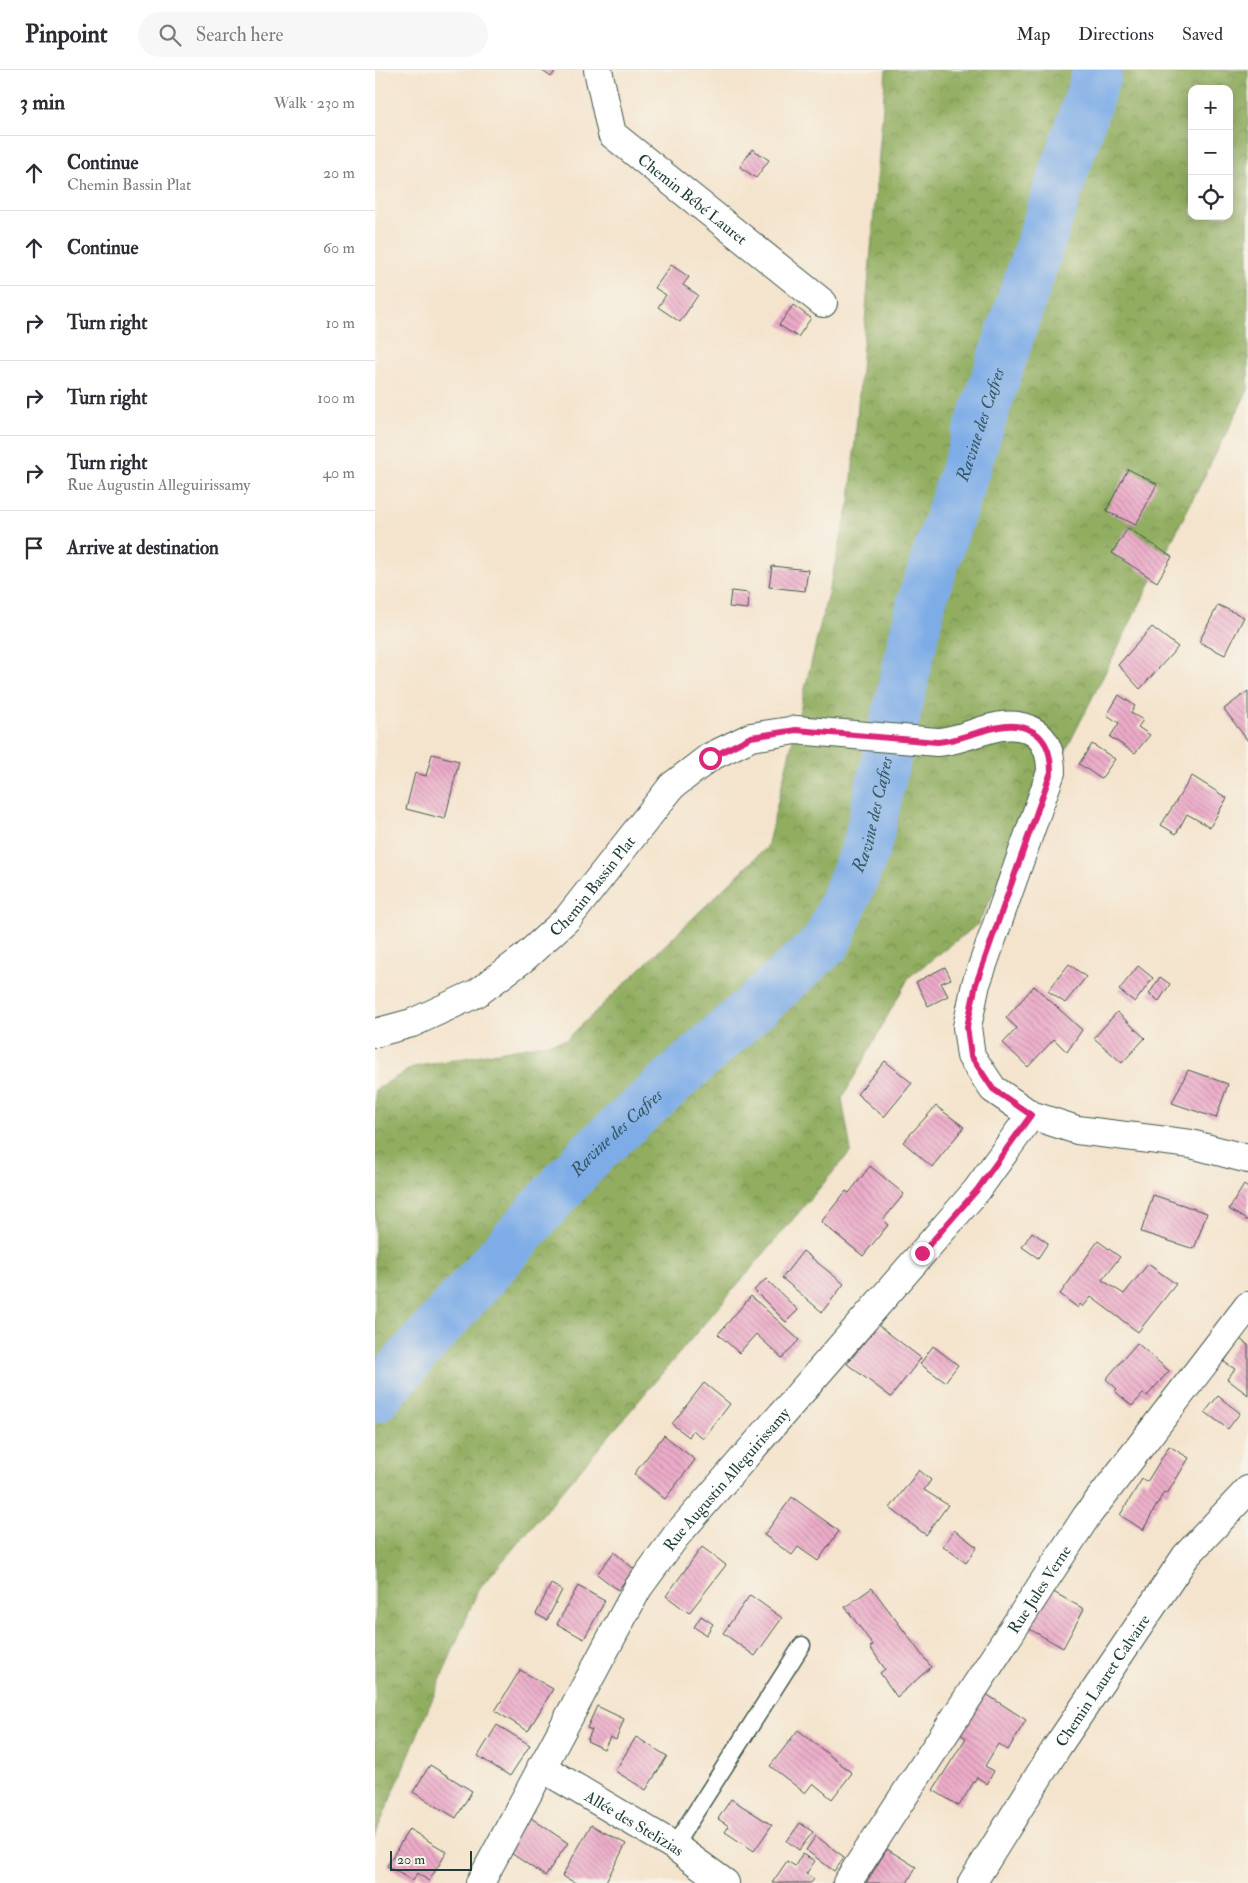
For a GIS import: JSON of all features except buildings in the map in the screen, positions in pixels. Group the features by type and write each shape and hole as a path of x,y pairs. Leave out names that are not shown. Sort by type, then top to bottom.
{"street":[{"name":"Chemin Bébé Lauret","path":"599,70 612,134 823,303"},
{"name":"Chemin Bassin Plat","path":"375,1032 412,1022 477,994 524,958 568,918 671,786 710,758 751,737 796,730 953,742 998,726 1022,725 1041,736 1051,755 1051,772 976,984 967,1027 971,1056 993,1089 1031,1115 1077,1130 1191,1144 1248,1159"},
{"name":"Rue Augustin Alleguirissamy","path":"480,1883 638,1588 676,1536 977,1190 1031,1115"},
{"name":"Rue Jules Verne","path":"847,1883 1086,1517 1248,1306"},
{"name":"Chemin Lauret Calvaire","path":"972,1883 1057,1747 1186,1556 1248,1490"},
{"name":"Allée des Stelizias","path":"541,1767 674,1846 725,1883"}],"lane":[{"path":"674,1846 802,1645"}],"green space":[{"path":"886,70 1248,70 1248,390 978,924 909,977 842,1099 851,1151 478,1590 375,1836 375,1090 413,1067 566,1040 767,847 850,501"}],"waterway":[{"name":"Ravine des Cafres","path":"375,1398 591,1154 827,942 866,849 922,600 1098,70"}],"route":[{"path":"710,758 751,737 796,730 953,742 998,726 1022,725 1041,736 1051,755 1051,772 976,984 967,1027 971,1056 993,1089 1031,1115 977,1190 922,1253"}]}
